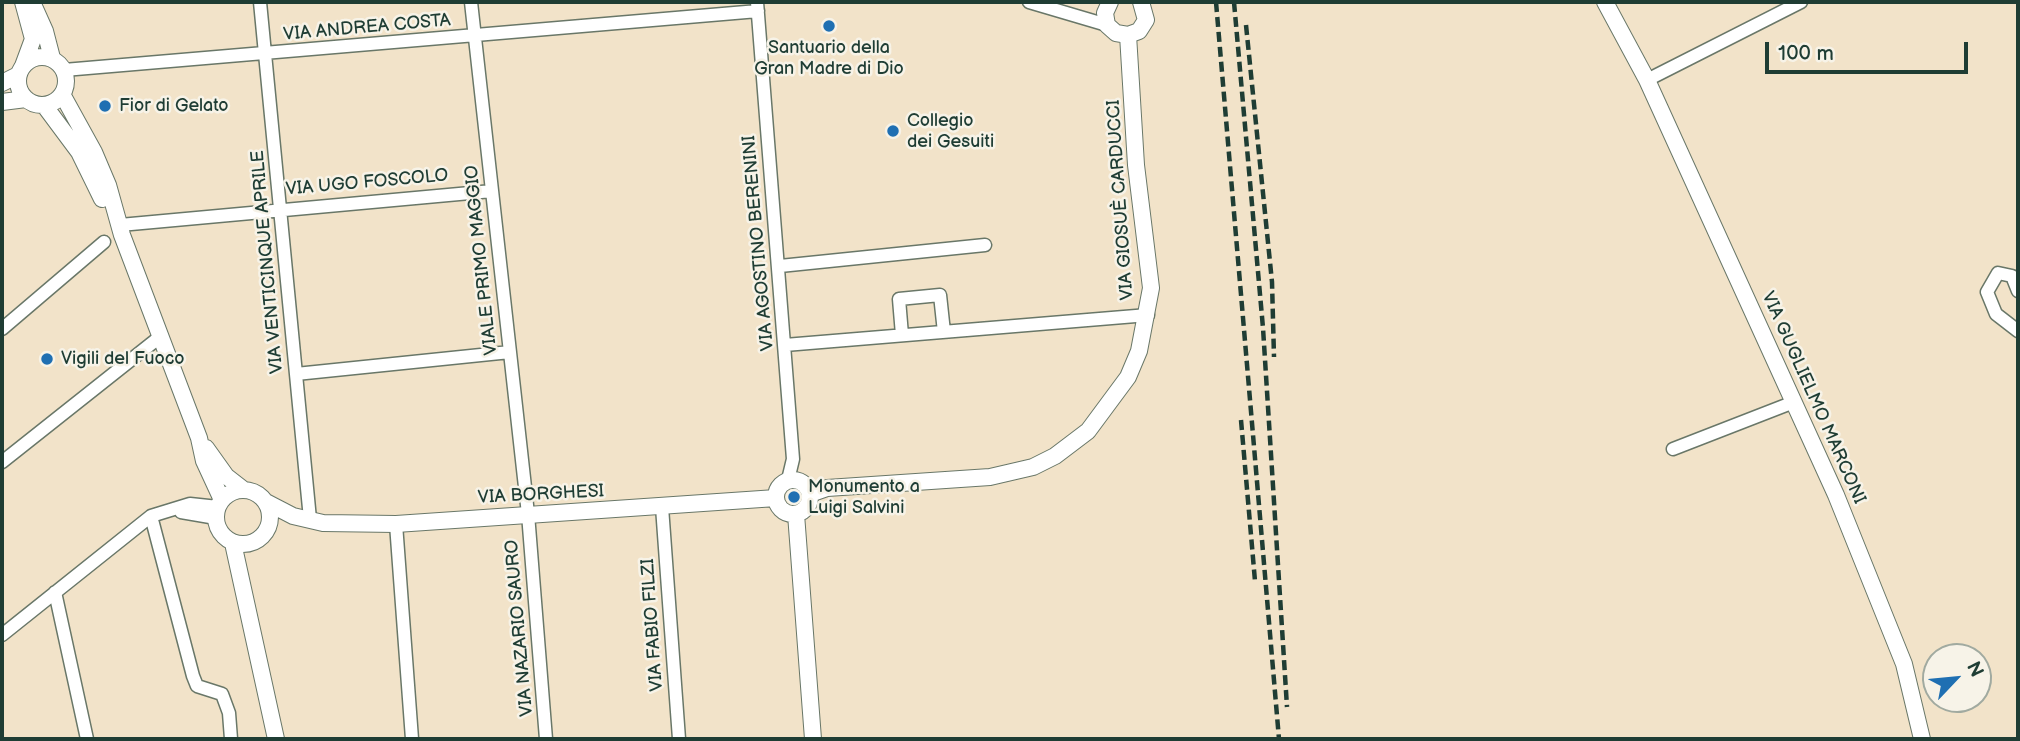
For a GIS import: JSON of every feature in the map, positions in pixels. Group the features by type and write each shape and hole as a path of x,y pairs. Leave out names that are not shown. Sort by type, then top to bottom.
{"street":[{"path":"23,2 33,39 20,71 19,88 26,99"},
{"path":"32,2 66,82 62,94 44,105"},
{"name":"VIA VENTICINQUE APRILE","path":"260,2 310,519"},
{"name":"VIALE PRIMO MAGGIO","path":"471,2 528,514"},
{"path":"1028,2 1107,25 1116,33 1128,36 1139,31 1146,20 1141,2"},
{"path":"1107,25 1105,13 1110,2"},
{"name":"VIA GUGLIELMO MARCONI","path":"1605,2 1647,80 1876,589 1904,664 1923,739"},
{"path":"1647,80 1801,2"},
{"name":"VIA ANDREA COSTA","path":"58,64 265,54 474,36 757,6"},
{"name":"VIA AGOSTINO BERENINI","path":"757,6 780,266 793,458 789,481"},
{"name":"VIA GIOSUÈ CARDUCCI","path":"810,494 827,488 990,477 1033,467 1055,456 1088,431 1128,377 1139,351 1148,315 1151,288 1136,165 1128,36"},
{"path":"2,83 33,58 58,64"},
{"path":"62,94 94,152 199,438 219,508 221,533 233,543 276,739"},
{"path":"2,102 26,99 44,105 79,152 111,221 121,230"},
{"name":"VIA UGO FOSCOLO","path":"121,230 280,208 492,191"},
{"path":"2,329 104,242"},
{"path":"780,266 985,245"},
{"path":"2018,290 2012,276 1998,273 1987,292 1996,314 2018,331"},
{"path":"902,335 899,299 940,295 944,332"},
{"path":"785,345 1148,315"},
{"path":"2,462 161,336"},
{"path":"296,374 510,352"},
{"path":"1673,449 1794,402"},
{"path":"199,438 226,476 266,502 269,525 265,533 253,543 247,555 245,591"},
{"path":"789,481 804,484 810,494 805,509 796,514 782,510 776,498 778,489 789,481"},
{"path":"5,628 151,516 190,504 219,508 244,490"},
{"name":"VIA BORGHESI","path":"266,502 278,510 323,523 396,524 776,498"},
{"name":"VIA FABIO FILZI","path":"662,507 679,739"},
{"name":"VIA NAZARIO SAURO","path":"528,514 546,739"},
{"path":"796,514 813,739"},
{"path":"151,516 192,676 197,686 222,694 229,713 231,739"},
{"name":"VIA BORGHESI","path":"269,525 286,520 310,519"},
{"path":"396,524 412,739"},
{"path":"233,543 253,543"},
{"path":"55,592 87,739"}],"railway":[{"path":"1216,2 1279,739"},
{"path":"1234,2 1263,328 1287,707"},
{"path":"1246,25 1272,282 1274,357"},
{"path":"1241,420 1255,581"}],"place":[{"name":"Santuario della Gran Madre di Dio","path":"829,26"},
{"name":"Fior di Gelato","path":"105,106"},
{"name":"Collegio dei Gesuiti","path":"893,131"},
{"name":"Vigili del Fuoco","path":"47,359"},
{"name":"Monumento a Luigi Salvini","path":"794,497"}]}
